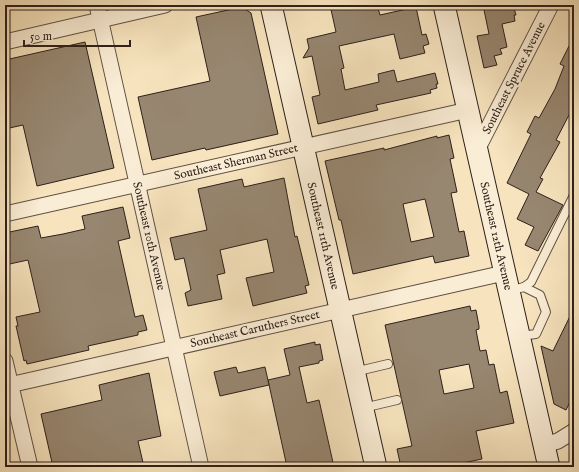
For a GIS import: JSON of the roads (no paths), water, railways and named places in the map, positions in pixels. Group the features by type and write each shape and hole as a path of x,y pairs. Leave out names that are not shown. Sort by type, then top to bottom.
{"main road":[{"name":"Southeast 11th Avenue","path":"271,5 339,310 376,467"},
{"name":"Southeast 12th Avenue","path":"444,5 477,150 512,284 519,336 549,467"}],"street":[{"path":"5,42 99,12 165,5"},
{"name":"Southeast Spruce Avenue","path":"477,150 551,5"},
{"name":"Southeast 10th Avenue","path":"99,12 201,467"},
{"name":"Southeast Sherman Street","path":"5,214 468,110"},
{"name":"Southeast Caruthers Street","path":"8,386 339,310 512,284"},
{"path":"5,362 8,386 30,467"},
{"path":"544,445 558,441 574,431"}],"lane":[{"path":"512,284 531,282 574,196"},
{"path":"512,284 540,295 546,312 536,334 519,336"},
{"path":"354,372 388,364"},
{"path":"362,408 397,400"}]}
